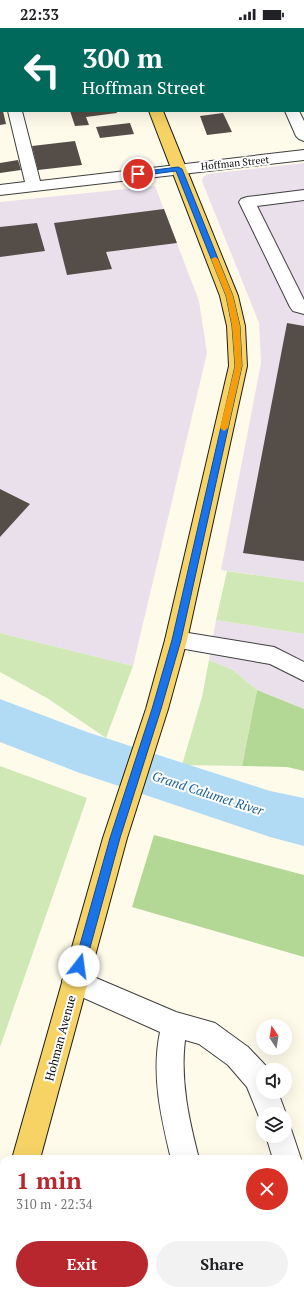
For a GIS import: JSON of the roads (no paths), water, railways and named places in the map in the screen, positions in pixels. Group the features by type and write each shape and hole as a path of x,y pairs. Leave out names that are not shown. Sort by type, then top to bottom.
{"main road":[{"name":"Hohman Avenue","path":"27,1155 115,838 157,709 176,640 238,366 236,326 229,296 156,112"}],"street":[{"path":"15,112 34,186"},
{"path":"292,112 304,136"},
{"name":"Hoffman Street","path":"0,190 304,155"},
{"path":"304,195 247,202 299,307 304,309"},
{"path":"176,640 274,656 304,672"},
{"path":"75,981 175,1025 205,1032 238,1056 256,1077"},
{"path":"175,1025 171,1039 169,1067 173,1106 185,1155"},
{"path":"282,1143 286,1155"}],"waterway":[{"name":"Grand Calumet River","path":"0,720 77,750 270,814 304,822"}]}
